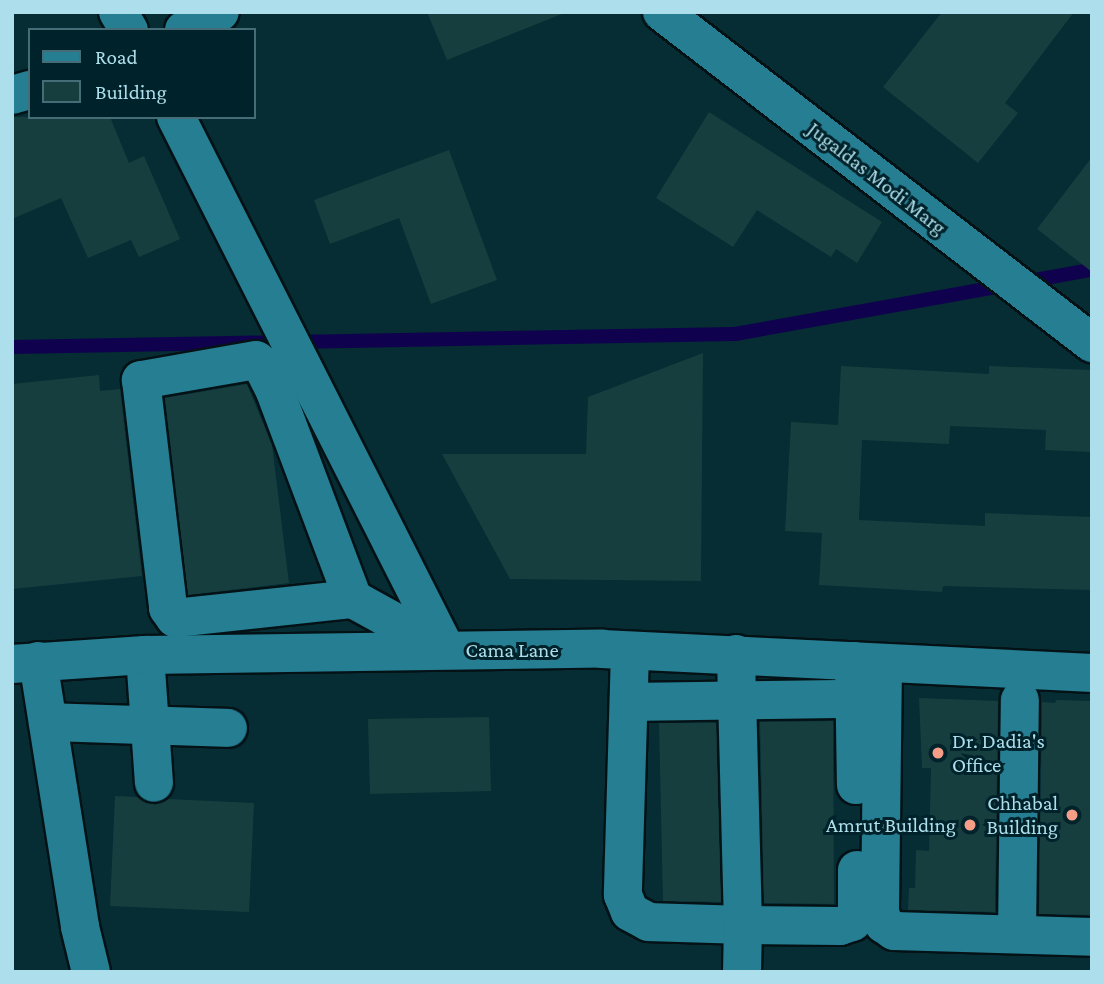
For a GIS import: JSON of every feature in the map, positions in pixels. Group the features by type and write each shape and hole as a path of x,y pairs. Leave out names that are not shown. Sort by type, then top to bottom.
{"street":[{"path":"118,12 129,28"},
{"path":"188,28 220,12"},
{"name":"Jugaldas Modi Marg","path":"662,12 1092,343"},
{"name":"Cama Lane","path":"177,119 446,650 602,649 736,654 869,662 1021,681 1092,673"},
{"path":"353,599 275,391 261,364 256,360 141,380 170,613 181,619 353,599 446,650"},
{"path":"92,972 80,927 47,722 25,663 145,655 446,650"},
{"path":"629,652 623,895 631,912 649,922 839,926 852,922 858,913 855,699 869,662"},
{"path":"736,654 742,972"},
{"path":"145,655 154,783"},
{"path":"869,662 880,912 884,924 894,932 1092,937"},
{"path":"1017,934 1021,681"},
{"path":"629,702 855,699"},
{"path":"47,722 228,728"}],"building":[{"path":"427,12 562,12 562,14 447,60"},
{"path":"942,12 1074,12 1005,103 1018,113 978,163 883,87"},
{"path":"709,112 882,222 857,263 836,249 831,257 757,210 733,247 656,198"},
{"path":"12,117 111,119 129,163 144,156 180,239 139,257 131,240 88,258 61,198 12,219"},
{"path":"449,150 497,280 431,304 399,218 330,244 314,200"},
{"path":"1092,157 1092,272 1037,229"},
{"path":"703,353 701,581 510,579 442,454 586,454 588,397"},
{"path":"841,366 989,374 989,366 1092,370 1092,452 1045,450 1046,430 950,426 949,444 862,440 859,520 985,526 985,513 1092,517 1092,590 943,586 942,592 819,585 822,533 785,531 791,422 838,425"},
{"path":"99,375 100,391 120,389 142,576 12,589 12,384"},
{"path":"247,384 272,445 289,583 188,595 165,398"},
{"name":"Amrut Building","path":"919,698 998,701 995,912 908,910 909,888 915,888 916,850 929,851 931,768 922,768"},
{"name":"Chhabal Building","path":"1056,700 1092,701 1092,915 1039,914 1042,702 1055,703"},
{"path":"489,717 491,791 370,794 368,719"},
{"path":"833,721 834,904 764,903 760,722"},
{"path":"659,723 716,723 721,902 663,901"},
{"path":"115,796 138,797 155,805 168,799 254,803 249,912 110,906"}],"waterway":[{"path":"12,347 735,334 1092,270"}],"place":[{"name":"Dr. Dadia's Office","path":"938,753"},
{"name":"Chhabal Building","path":"1072,815"},
{"name":"Amrut Building","path":"970,825"}]}
